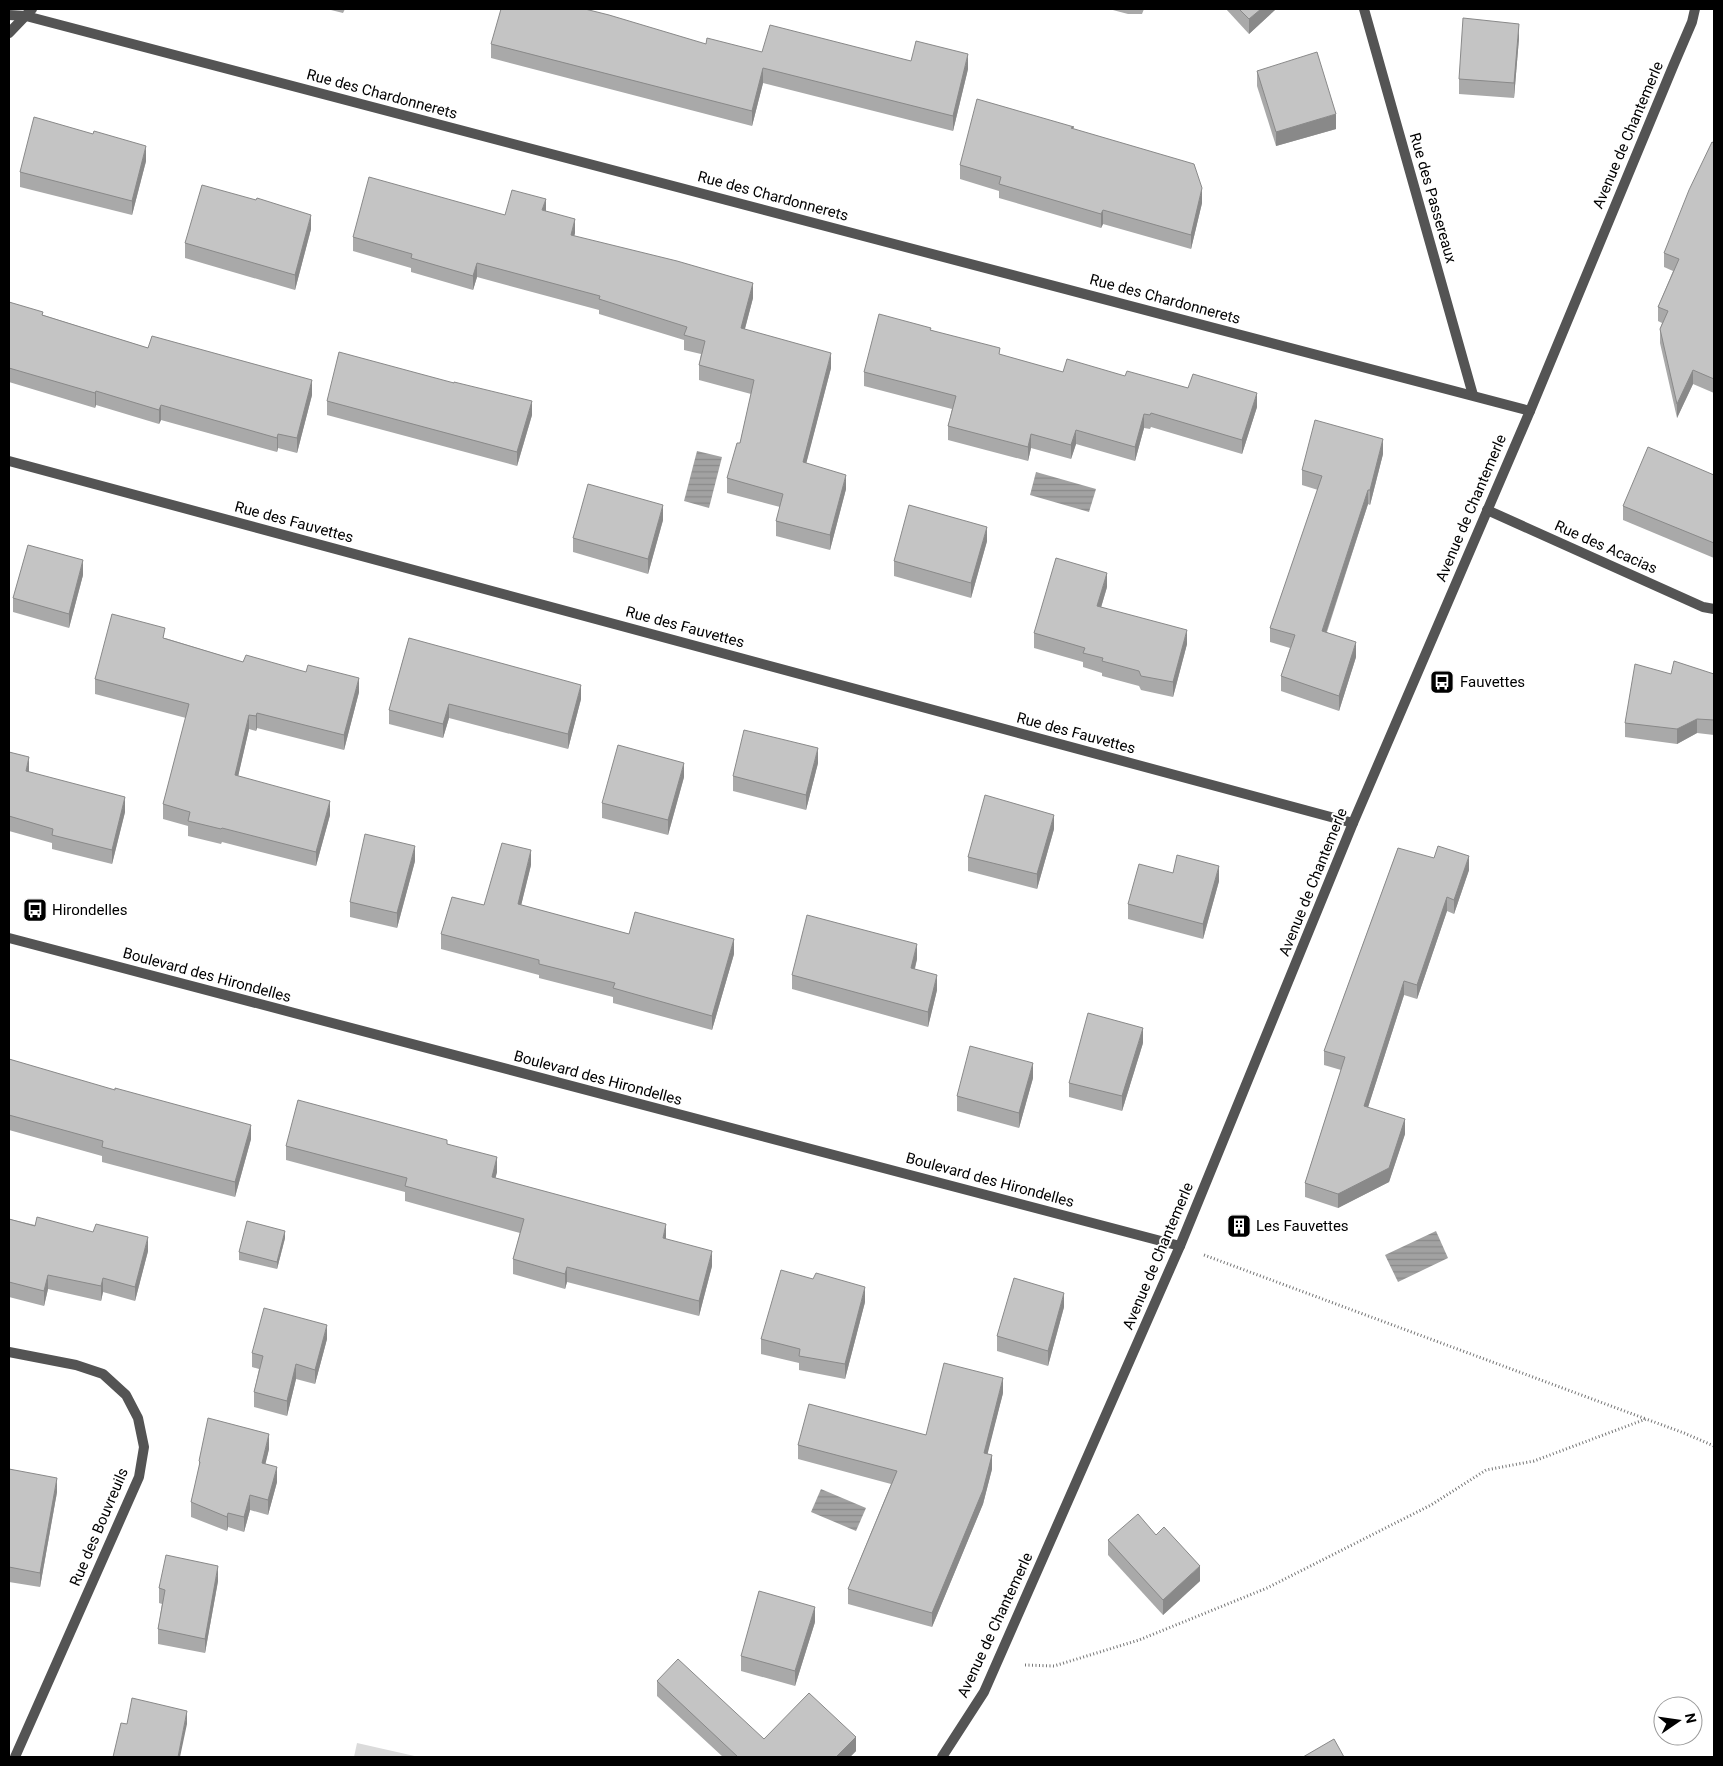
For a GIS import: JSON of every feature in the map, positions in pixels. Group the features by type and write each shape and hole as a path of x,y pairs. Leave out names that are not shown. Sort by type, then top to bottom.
{"street":[{"name":"Rue des Passereaux","path":"1364,9 1473,395"},
{"name":"Avenue de Chantemerle","path":"942,1757 984,1692 1180,1246 1353,823 1530,410 1692,22 1695,9"},
{"name":"Rue des Chardonnerets","path":"9,15 29,12 1530,410"},
{"path":"9,32 29,12"},
{"name":"Rue des Fauvettes","path":"9,461 1353,823"},
{"name":"Rue des Acacias","path":"1487,510 1704,607 1714,609"},
{"name":"Boulevard des Hirondelles","path":"9,938 1180,1246"},
{"name":"Rue des Bouvreuils","path":"9,1352 76,1365 103,1374 126,1395 138,1418 144,1447 138,1477 15,1757"}],"path":[{"path":"1180,1246 1684,1433 1714,1446"},
{"path":"996,1664 1054,1666 1139,1640 1268,1588 1431,1505 1486,1470 1534,1461 1646,1419"}],"shaded area":[{"path":"697,451 722,457 709,508 684,501"},
{"path":"1036,472 1096,489 1089,512 1030,495"},
{"path":"1436,1231 1448,1258 1398,1282 1385,1255"},
{"path":"821,1489 866,1508 856,1531 811,1512"},
{"path":"357,1743 419,1757 354,1757"}],"building":[{"path":"501,9 585,9 706,44 707,38 762,52 770,25 911,61 916,41 968,54 953,116 763,68 752,111 491,44"},
{"path":"1239,9 1261,9 1249,19"},
{"path":"1463,18 1519,24 1514,83 1459,79"},
{"path":"1317,52 1336,114 1276,132 1257,71"},
{"path":"977,99 1194,164 1202,188 1191,235 1103,210 1101,214 999,184 1001,177 960,165"},
{"path":"34,117 93,134 94,131 146,146 132,201 20,172"},
{"path":"1712,142 1714,143 1714,379 1693,370 1677,404 1660,329 1668,311 1658,307 1679,259 1664,253 1689,190"},
{"path":"369,177 505,215 512,190 546,199 542,210 575,219 571,235 677,261 753,283 741,328 831,353 803,462 846,475 830,535 776,521 783,494 727,478 737,443 740,443 754,380 699,365 705,341 684,335 687,327 599,299 600,296 477,263 473,276 411,258 412,254 353,237"},
{"path":"202,185 256,200 257,198 311,215 295,275 185,243"},
{"path":"9,302 43,312 42,315 148,348 152,336 312,380 297,438 278,434 277,438 161,405 159,410 9,368"},
{"path":"879,314 931,328 930,330 1000,348 999,354 1063,372 1067,359 1125,376 1127,371 1188,388 1193,374 1257,393 1242,440 1151,413 1150,415 1144,414 1135,447 1076,430 1071,445 1031,434 1028,447 948,426 956,396 864,372"},
{"path":"339,352 454,383 532,401 517,452 327,401"},
{"path":"1315,420 1383,439 1370,490 1368,490 1322,631 1356,642 1339,696 1281,676 1295,635 1270,628 1322,476 1302,470"},
{"path":"1648,447 1714,475 1714,543 1623,506"},
{"path":"588,484 663,505 648,559 573,538"},
{"path":"909,505 987,527 971,583 894,561"},
{"path":"28,545 83,560 69,614 13,598"},
{"path":"1056,558 1107,573 1097,606 1187,630 1173,682 1141,676 1139,671 1102,661 1103,658 1083,653 1085,648 1034,633"},
{"path":"112,614 165,628 163,638 243,662 246,655 306,672 308,665 359,678 344,735 257,713 256,716 249,715 235,775 330,801 316,852 188,821 190,812 163,804 189,704 95,679"},
{"path":"409,638 581,685 568,734 449,704 443,724 389,710"},
{"path":"1674,661 1714,674 1714,720 1697,719 1677,729 1625,723 1635,664 1671,674"},
{"path":"744,730 818,748 806,795 733,776"},
{"path":"618,745 684,763 668,820 602,803"},
{"path":"9,752 29,757 26,771 125,797 112,850 52,835 53,829 9,816"},
{"path":"985,795 1054,815 1037,874 968,857"},
{"path":"365,834 415,846 397,913 350,902"},
{"path":"502,843 531,850 518,904 629,934 635,912 734,939 712,1016 613,988 615,983 539,964 539,960 441,934 452,897 484,905"},
{"path":"1438,846 1469,856 1454,900 1447,897 1417,985 1404,981 1364,1106 1405,1119 1389,1168 1338,1194 1305,1183 1345,1057 1324,1051 1398,848 1434,858"},
{"path":"1177,855 1219,866 1203,924 1128,904 1139,864 1173,873"},
{"path":"807,915 917,944 911,968 937,975 928,1012 792,975"},
{"path":"1088,1013 1143,1028 1122,1096 1069,1083"},
{"path":"970,1046 1033,1063 1019,1113 957,1096"},
{"path":"9,1059 115,1090 115,1088 251,1125 235,1182 102,1147 103,1141 9,1115"},
{"path":"298,1100 447,1140 447,1144 497,1157 492,1177 666,1224 663,1238 712,1251 699,1301 567,1267 565,1274 513,1259 524,1219 405,1186 407,1178 286,1146"},
{"path":"37,1217 93,1232 96,1224 148,1237 135,1287 103,1278 101,1286 48,1275 44,1291 9,1282 9,1219 35,1226"},
{"path":"247,1221 285,1231 277,1262 239,1252"},
{"path":"781,1270 813,1279 816,1273 865,1287 845,1364 799,1356 800,1349 761,1339"},
{"path":"1014,1278 1064,1293 1048,1351 997,1336"},
{"path":"264,1308 327,1325 315,1370 296,1364 287,1401 254,1392 263,1356 252,1353"},
{"path":"944,1363 1003,1378 984,1453 992,1455 983,1490 932,1613 848,1589 897,1471 798,1445 809,1404 926,1435"},
{"path":"208,1418 269,1434 262,1463 277,1467 268,1500 250,1495 244,1517 228,1513 227,1517 191,1502"},
{"path":"9,1469 57,1478 40,1573 9,1567"},
{"path":"1138,1514 1156,1535 1164,1527 1200,1566 1163,1600 1108,1540"},
{"path":"166,1555 218,1566 205,1639 158,1629 165,1590 159,1588"},
{"path":"759,1591 815,1607 795,1671 741,1656"},
{"path":"678,1659 764,1739 809,1693 856,1737 836,1757 738,1757 657,1681"},
{"path":"132,1698 187,1711 178,1757 113,1757 121,1723 127,1724"},
{"path":"1334,1739 1344,1757 1303,1757"}],"place":[{"name":"Fauvettes","path":"1442,682"},
{"name":"Hirondelles","path":"35,910"},
{"name":"Les Fauvettes","path":"1239,1226"}]}
